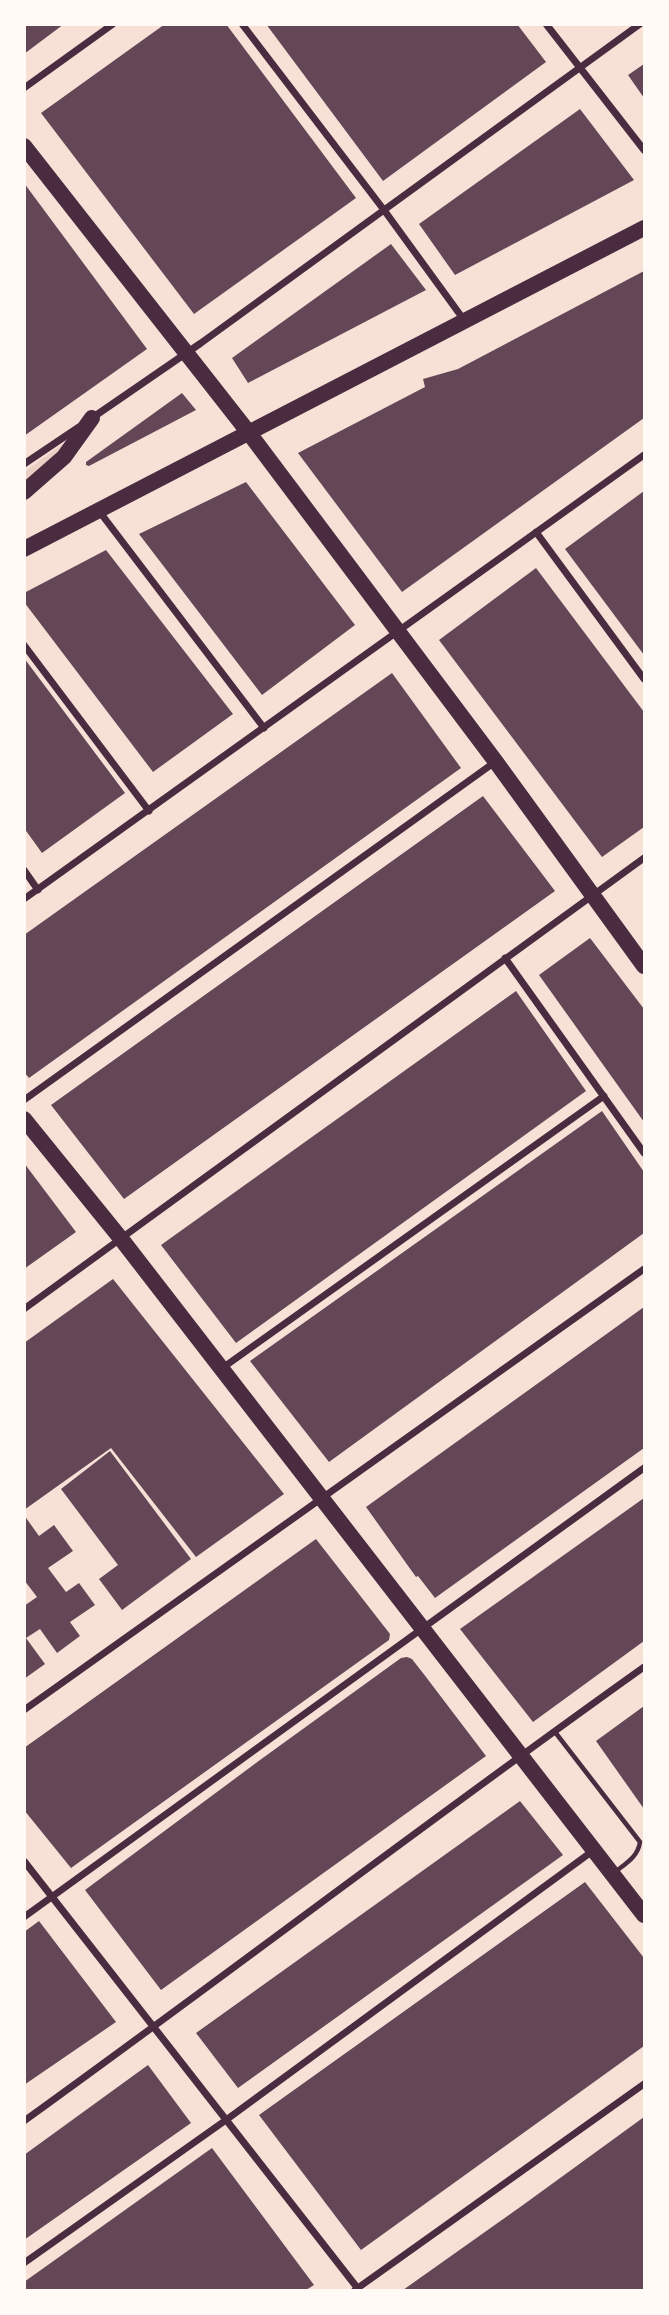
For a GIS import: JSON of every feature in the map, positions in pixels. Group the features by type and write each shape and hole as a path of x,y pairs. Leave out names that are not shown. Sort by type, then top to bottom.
{"main road":[{"path":"24,146 249,433 398,630 645,966"},
{"path":"24,549 645,228"},
{"path":"24,492 64,457 92,418"},
{"path":"24,1119 122,1240 645,1914"}],"street":[{"path":"24,88 113,24"},
{"path":"242,24 465,321"},
{"path":"547,24 645,150"},
{"path":"24,464 187,352 640,24"},
{"path":"24,899 645,455"},
{"path":"99,511 264,728"},
{"path":"536,532 645,679"},
{"path":"24,645 149,811"},
{"path":"24,1100 496,762"},
{"path":"24,1309 645,859"},
{"path":"24,870 38,890"},
{"path":"505,958 645,1153"},
{"path":"220,1369 604,1096"},
{"path":"24,1710 645,1269"},
{"path":"24,1917 645,1468"},
{"path":"24,2121 520,1755 645,1667"},
{"path":"24,2263 226,2120 594,1850"},
{"path":"24,1861 357,2290 645,2084"}],"lane":[{"path":"554,1731 640,1842 635,1856 613,1874"}],"shaded area":[{"path":"86,427 25,484 24,472"}],"building":[{"path":"24,24 64,24 24,54"},
{"path":"165,24 226,24 356,198 194,314 41,113"},
{"path":"266,24 517,24 546,62 383,181"},
{"path":"644,64 644,98 628,75"},
{"path":"580,109 634,180 455,275 419,224"},
{"path":"24,183 147,349 24,436"},
{"path":"391,244 426,290 248,383 232,358"},
{"path":"644,271 644,418 402,592 298,453 425,387 423,379 458,369"},
{"path":"182,393 196,410 89,466 86,465 86,462"},
{"path":"246,482 355,625 262,695 139,534"},
{"path":"644,491 644,655 565,549"},
{"path":"106,550 233,714 153,772 24,602 24,593"},
{"path":"536,568 644,712 644,827 602,857 439,640"},
{"path":"24,658 125,793 42,853 24,828"},
{"path":"392,673 461,768 29,1078 24,1072 24,935"},
{"path":"483,796 555,891 124,1199 51,1105"},
{"path":"590,938 644,1009 644,1122 539,975"},
{"path":"516,991 586,1091 236,1343 161,1245"},
{"path":"602,1111 644,1172 644,1233 329,1462 250,1361"},
{"path":"24,1163 76,1232 24,1269"},
{"path":"113,1279 284,1494 196,1557 111,1448 24,1510 24,1343"},
{"path":"644,1307 644,1448 435,1598 418,1576 416,1577 366,1507"},
{"path":"110,1451 191,1559 122,1610 99,1579 118,1565 61,1489"},
{"path":"644,1498 644,1641 533,1722 460,1629"},
{"path":"24,1515 39,1536 54,1525 73,1551 48,1568 66,1592 79,1583 95,1605 70,1622 80,1636 57,1653 40,1629 26,1638 45,1664 24,1679 24,1606 37,1597 24,1580"},
{"path":"316,1539 390,1634 389,1640 71,1868 24,1810 24,1748"},
{"path":"401,1658 412,1659 486,1756 161,1990 85,1890 260,1760"},
{"path":"644,1706 644,1809 596,1741"},
{"path":"520,1801 563,1855 238,2088 196,2033"},
{"path":"585,1882 644,1958 644,2046 361,2250 259,2115"},
{"path":"39,1921 116,2022 24,2085 24,1932"},
{"path":"148,2065 191,2123 24,2240 24,2155"},
{"path":"644,2117 644,2290 403,2290 523,2205"},
{"path":"212,2148 314,2285 306,2290 24,2290 24,2282"}]}
